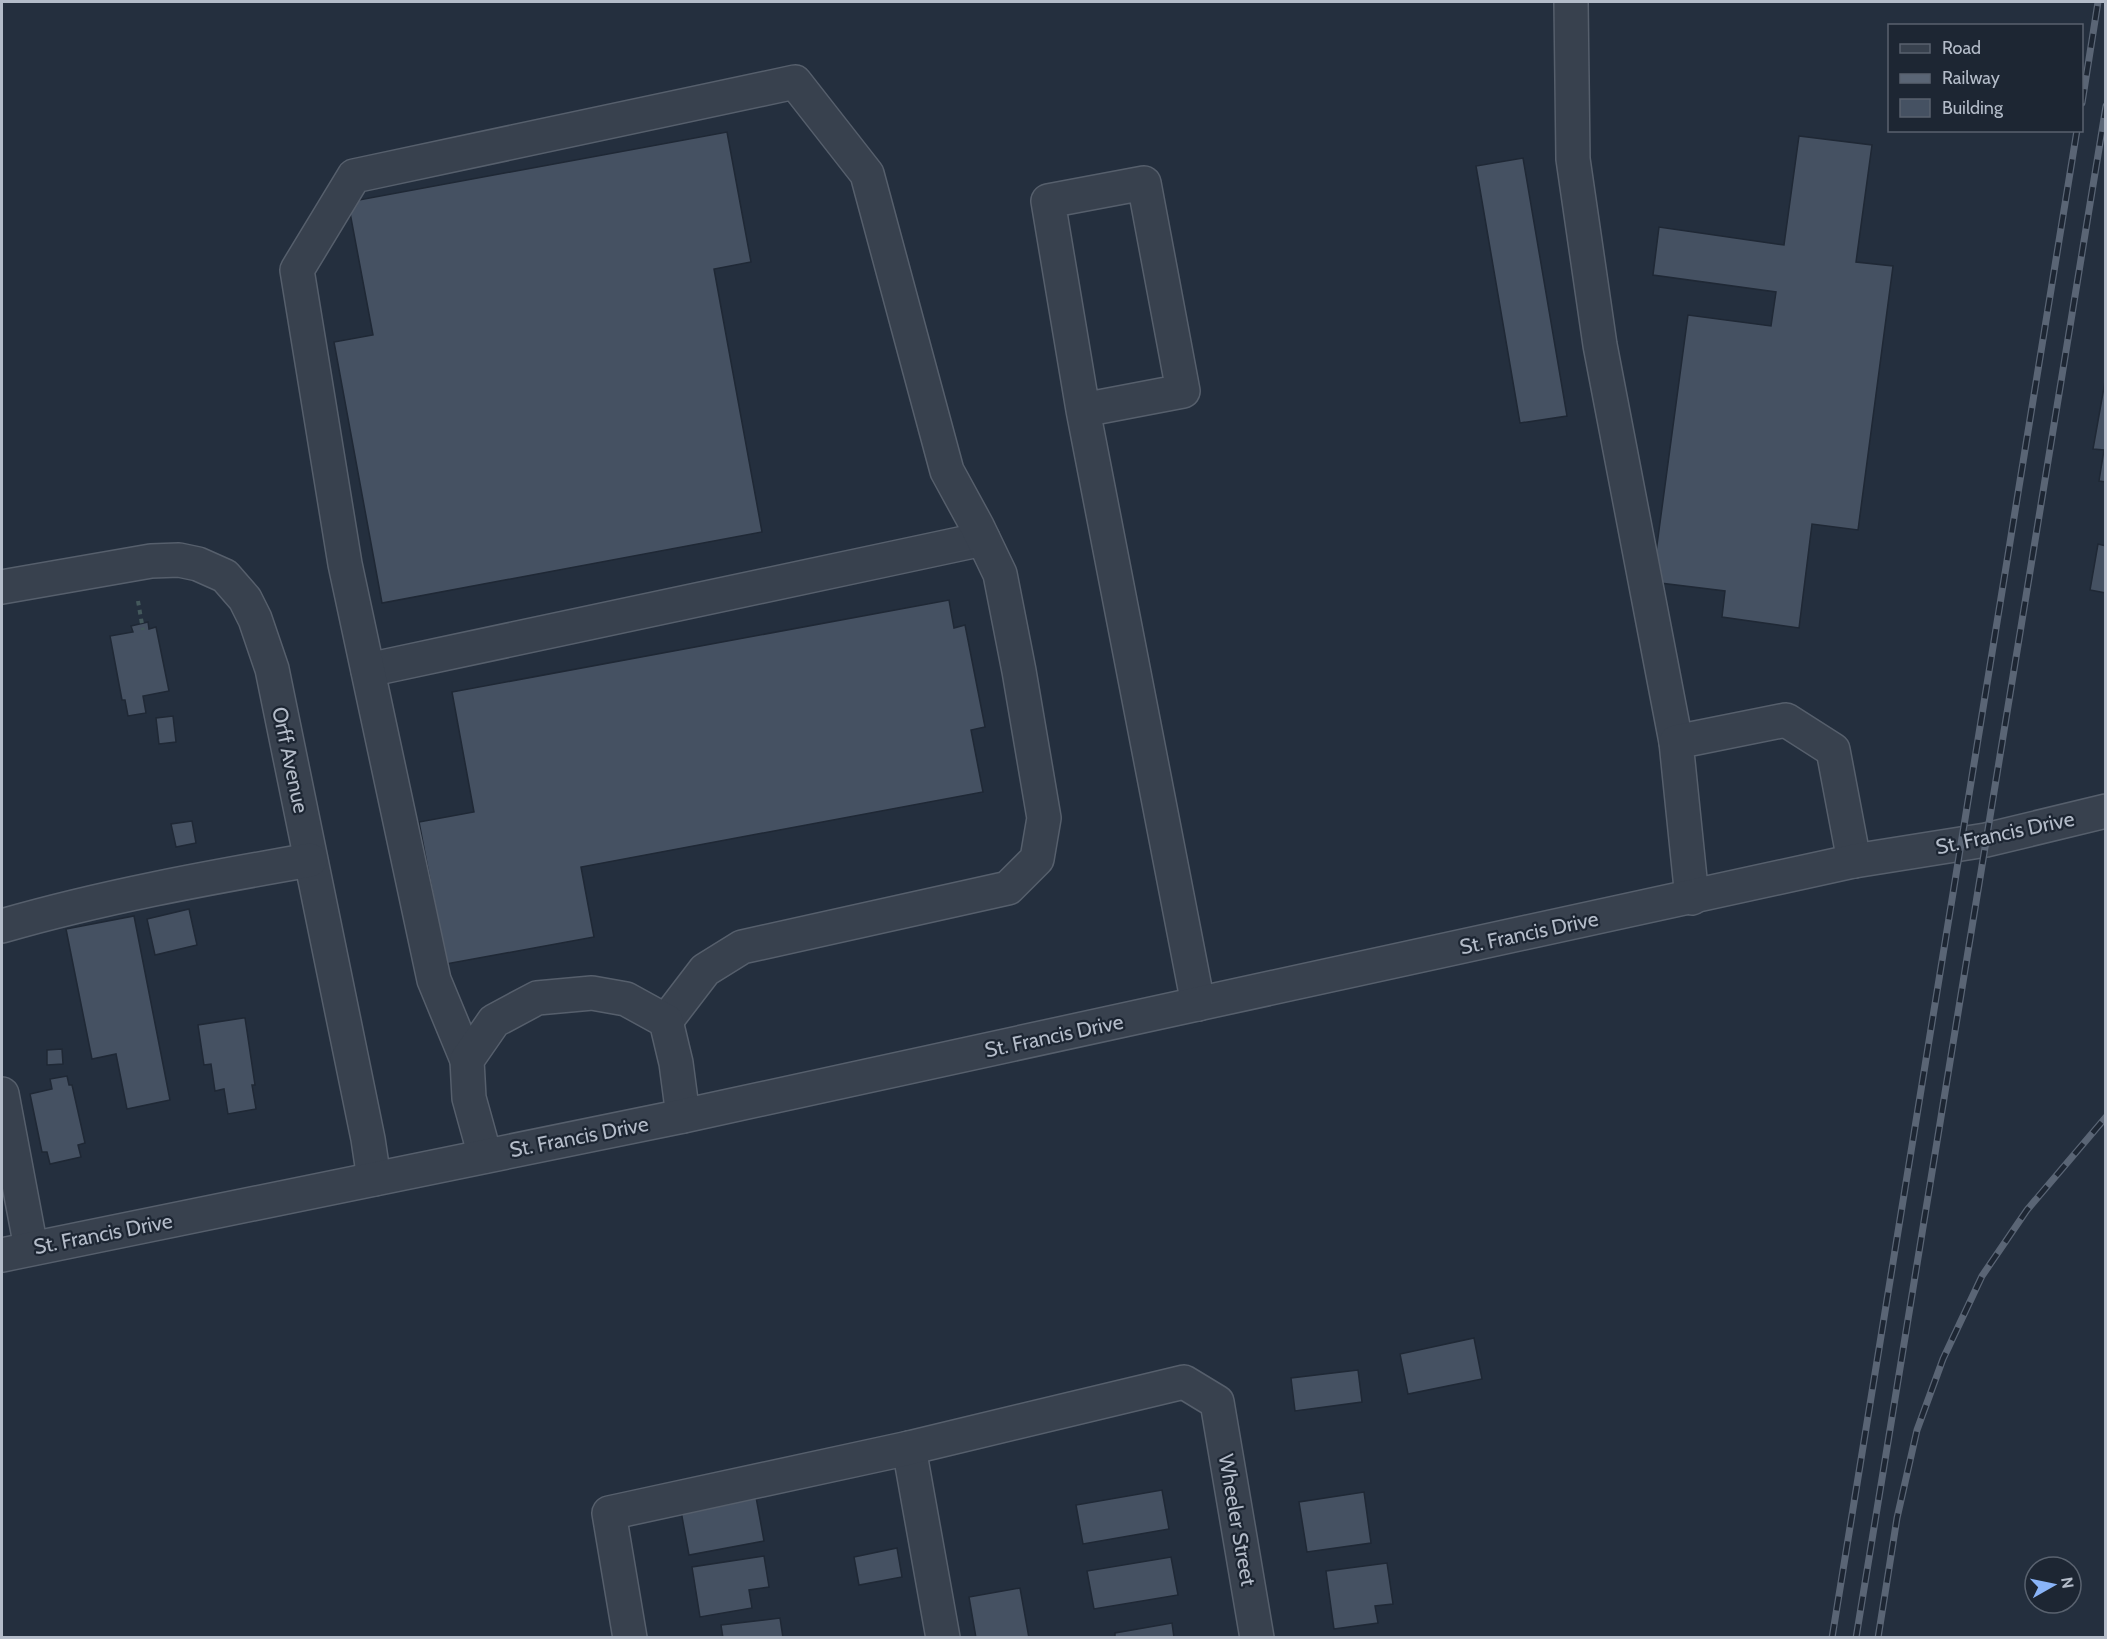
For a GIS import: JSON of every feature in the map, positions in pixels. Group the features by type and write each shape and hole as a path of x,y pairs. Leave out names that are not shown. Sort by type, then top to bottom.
{"street":[{"path":"1571,2 1573,159 1600,345 1676,742 1692,898"},
{"path":"485,1156 470,1098 467,1060 434,980 345,564 297,270 354,176 795,82 867,174 947,471 1000,574 1044,818 1037,859 1008,888 742,947 705,970 666,1021"},
{"path":"1083,410 1183,391 1144,183 1048,201 1083,410 1198,1004"},
{"path":"368,670 983,539"},
{"name":"Orff Avenue","path":"2,587 151,561 179,560 198,564 225,576 245,599 255,619 272,669 368,1139 374,1179"},
{"path":"1676,742 1786,720 1833,750 1854,861"},
{"name":"St. Francis Drive","path":"16,1252 683,1116 1854,861 1986,840 2106,811"},
{"path":"2,926 45,913 212,877 310,860"},
{"path":"467,1060 494,1021 537,998 592,993 626,999 666,1021 676,1063 683,1116"},
{"path":"2,1094 16,1252"},
{"name":"Wheeler Street","path":"909,1448 1184,1382 1217,1402 1257,1638"},
{"path":"630,1638 609,1513 909,1448 943,1638"}],"path":[{"path":"139,604 143,630"}],"building":[{"path":"727,132 751,262 714,269 762,532 382,603 334,342 373,335 348,202"},
{"path":"1799,136 1872,145 1856,262 1893,266 1858,530 1812,524 1799,628 1722,617 1725,591 1652,582 1688,315 1771,326 1776,292 1653,275 1659,227 1784,245"},
{"path":"1523,158 1567,416 1520,423 1476,166"},
{"path":"2106,376 2106,482 2099,481 2104,450 2093,449"},
{"path":"2098,544 2106,546 2106,593 2090,590"},
{"path":"949,600 954,628 965,625 985,727 971,730 983,792 581,867 594,937 446,964 419,822 474,812 452,692"},
{"path":"148,622 149,629 156,627 169,691 143,696 146,713 128,716 125,700 122,700 110,636 133,632 131,626"},
{"path":"173,716 176,742 159,744 156,718"},
{"path":"192,821 196,843 176,847 171,824"},
{"path":"189,909 197,945 155,955 147,919"},
{"path":"134,916 170,1100 127,1109 116,1054 92,1059 66,929"},
{"path":"245,1018 255,1085 252,1085 256,1109 228,1114 224,1089 215,1091 211,1064 204,1065 198,1025"},
{"path":"62,1049 63,1064 47,1065 47,1050"},
{"path":"67,1076 69,1085 72,1085 85,1143 78,1145 81,1157 50,1164 47,1152 42,1152 30,1094 52,1089 50,1079"},
{"path":"1474,1338 1482,1379 1408,1394 1400,1354"},
{"path":"1358,1370 1362,1402 1295,1411 1291,1378"},
{"path":"1162,1490 1169,1529 1083,1544 1076,1505"},
{"path":"1364,1492 1371,1543 1307,1552 1299,1502"},
{"path":"756,1497 764,1541 689,1555 681,1511"},
{"path":"897,1548 902,1577 859,1585 854,1557"},
{"path":"764,1556 769,1587 749,1590 752,1608 700,1617 692,1567"},
{"path":"1171,1557 1178,1595 1094,1609 1087,1571"},
{"path":"1387,1563 1393,1604 1375,1606 1378,1623 1334,1629 1326,1571"},
{"path":"1020,1588 1029,1638 976,1638 969,1597"},
{"path":"780,1618 783,1638 723,1638 721,1625"},
{"path":"1172,1623 1174,1638 1115,1638 1115,1633"}],"railway":[{"path":"2083,97 2098,2"},
{"path":"1856,1638 2106,106"},
{"path":"1832,1638 2077,132"},
{"path":"1878,1638 1897,1518 1917,1430 1943,1359 1982,1276 2027,1210 2106,1117"}]}
